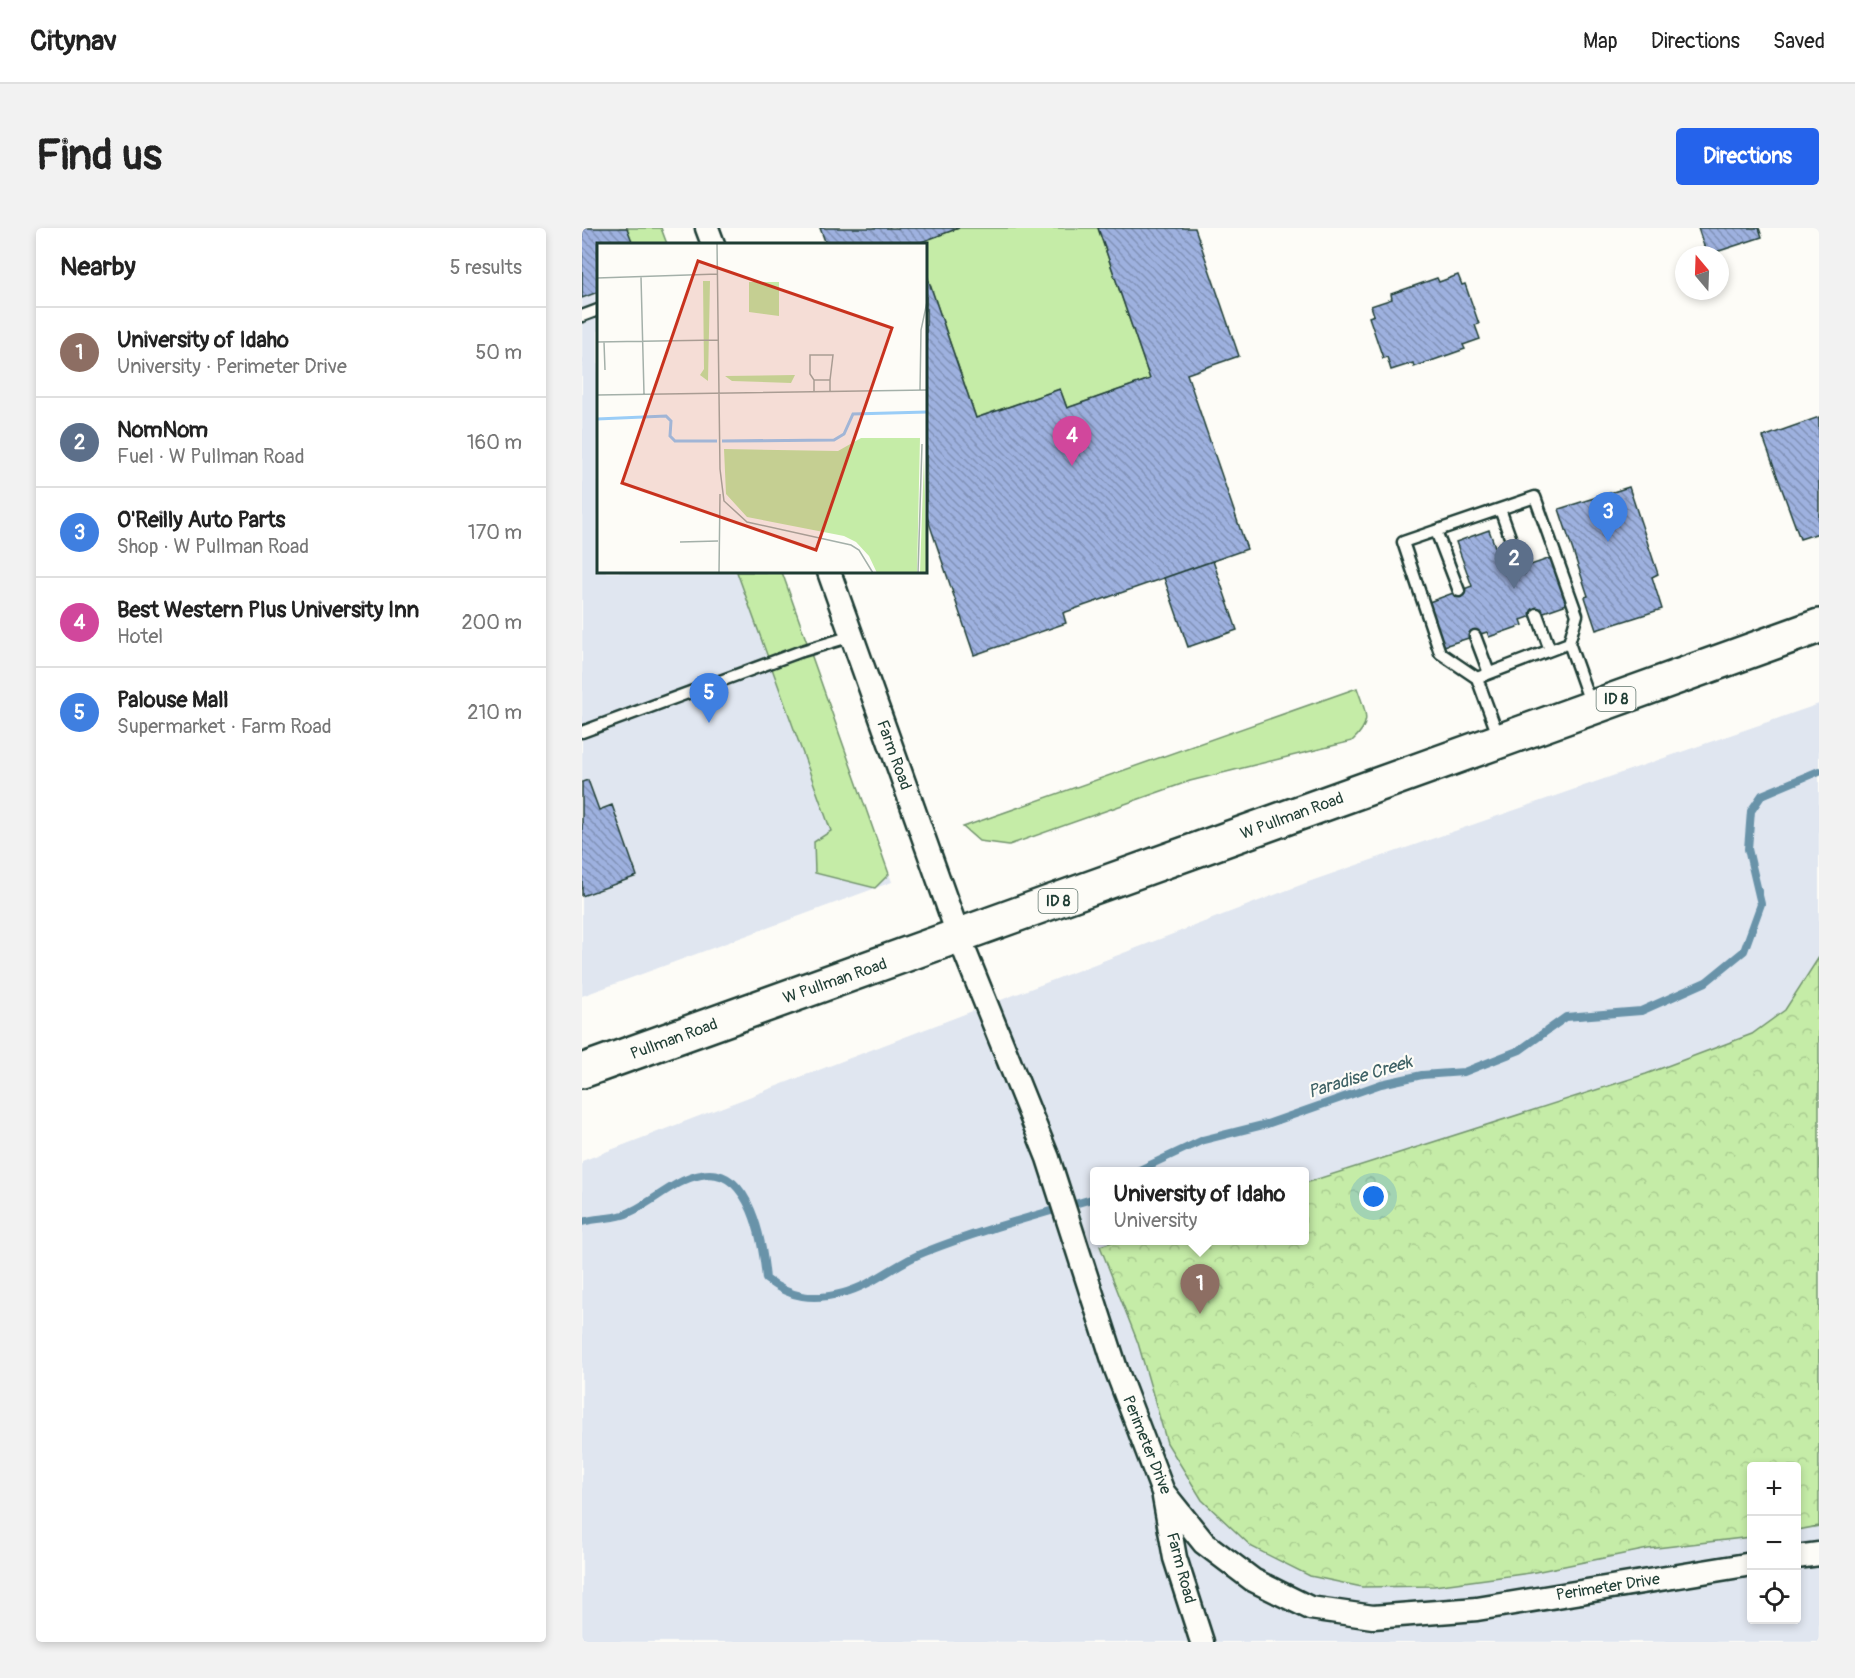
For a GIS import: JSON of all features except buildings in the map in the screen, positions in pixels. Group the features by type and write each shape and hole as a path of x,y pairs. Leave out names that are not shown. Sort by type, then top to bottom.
{"main road":[{"name":"W Pullman Road","path":"766,1006 1819,626"},
{"name":"Pullman Road","path":"582,1071 766,1006"}],"street":[{"path":"707,228 713,243"},
{"name":"Farm Road","path":"829,573 959,938"},
{"name":"Perimeter Drive","path":"959,938 1048,1158 1078,1245 1116,1369 1163,1492 1204,1543 1253,1580 1310,1608 1373,1617 1477,1609 1747,1565"},
{"name":"Farm Road","path":"1163,1492 1176,1558 1202,1642"},
{"path":"1801,1556 1819,1554"}],"lane":[{"path":"582,316 597,310"},
{"path":"1500,741 1477,678 1440,653 1403,542 1535,497 1577,615 1569,643 1592,708"},
{"path":"1500,509 1521,568"},
{"path":"1436,531 1459,591"},
{"path":"1537,614 1550,650"},
{"path":"582,732 799,652 852,636"},
{"path":"1474,636 1489,673"},
{"path":"1477,678 1569,643"}],"shaded area":[{"path":"582,228 661,243 597,243 597,573 782,573 892,882 582,996"},
{"path":"1819,704 1819,1642 582,1642 582,1161 1311,881"}],"green space":[{"path":"620,228 661,228 667,243 625,243"},
{"path":"959,228 1098,228 1150,379 1067,408 1060,389 976,418 927,276 927,243 915,243"},
{"path":"737,573 782,573 889,874 875,888 815,873 814,842 831,831"},
{"path":"1357,688 1366,716 1363,728 1352,741 1190,781 1009,845 979,841 963,827"},
{"path":"1819,957 1819,1526 1801,1529 1801,1462 1747,1462 1747,1537 1648,1549 1530,1573 1434,1586 1362,1587 1310,1576 1252,1547 1202,1500 1167,1443 1138,1343 1100,1246 1309,1245 1309,1182 1646,1074 1752,1034 1785,1010"}],"waterway":[{"name":"Paradise Creek","path":"1146,1167 1203,1140 1267,1124 1381,1084 1422,1075 1464,1072 1520,1050 1566,1017 1641,1011 1706,982 1744,951 1761,904 1748,849 1751,811 1762,795 1819,771"},
{"name":"Paradise Creek","path":"582,1222 623,1215 680,1182 701,1175 718,1175 732,1182 743,1195 751,1211 762,1247 766,1279 793,1294 821,1297 854,1289 914,1257 946,1244 1090,1199"}],"place":[{"name":"Best Western Plus University Inn","path":"1072,466"},
{"name":"O'Reilly Auto Parts","path":"1608,542"},
{"name":"NomNom","path":"1514,589"},
{"name":"Palouse Mall","path":"709,723"},
{"name":"University of Idaho","path":"1200,1314"}]}
